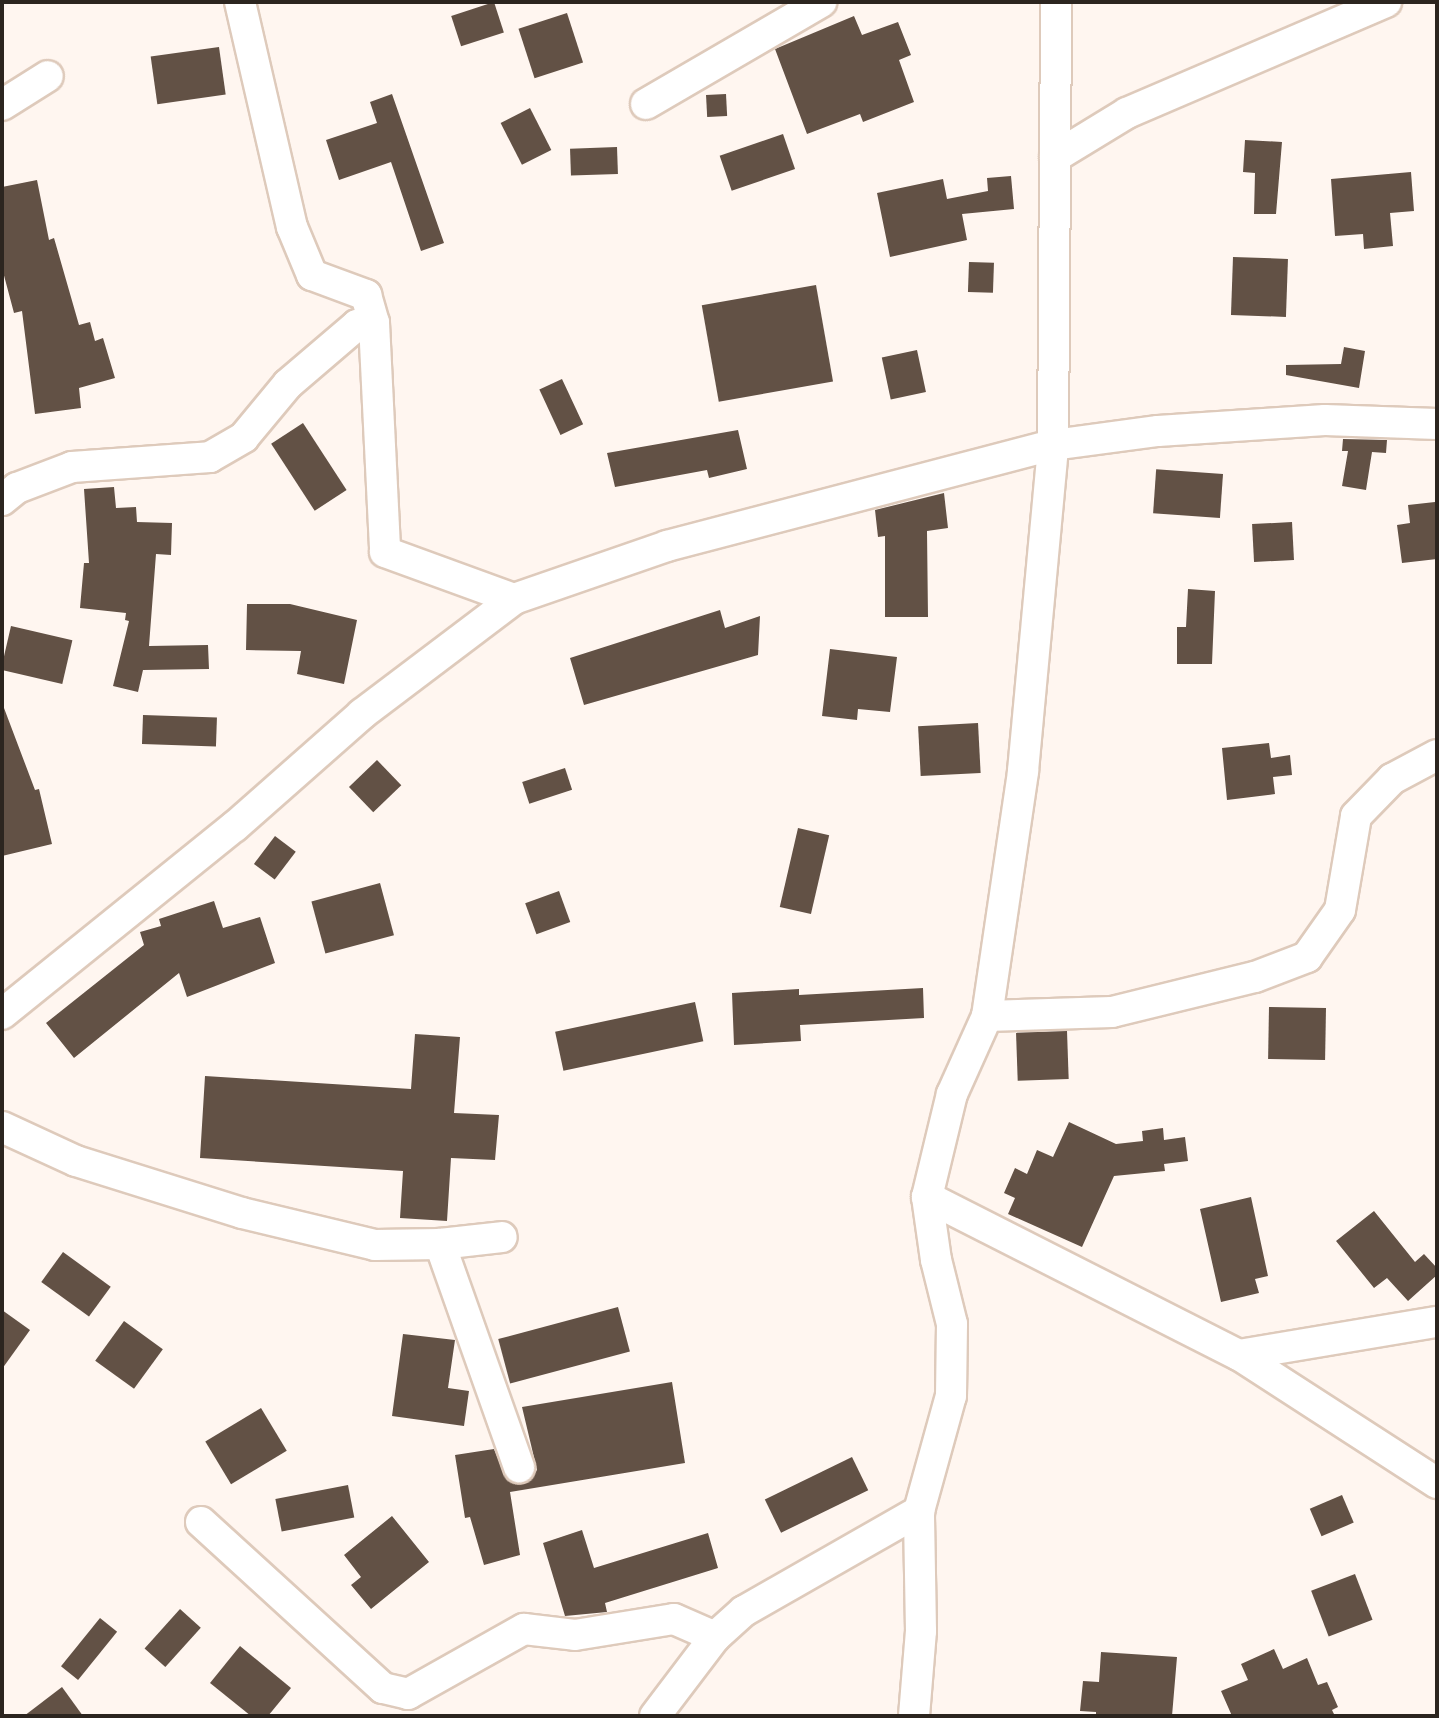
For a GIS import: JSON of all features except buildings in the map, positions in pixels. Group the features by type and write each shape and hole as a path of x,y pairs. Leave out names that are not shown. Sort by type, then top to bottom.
{"street":[{"path":"240,2 292,227 312,275 366,295 374,323 385,552 514,599"},
{"path":"646,104 821,2"},
{"path":"914,1716 921,1631 919,1511 951,1396 952,1324 936,1260 927,1197 952,1094 987,1016 1023,771 1053,445 1056,2"},
{"path":"1055,157 1127,113 1386,2"},
{"path":"2,105 48,76"},
{"path":"2,500 17,488 72,467 210,457 244,437 288,384 357,325 374,323"},
{"path":"2,1014 234,827 362,714 514,599 667,546 1053,445 1158,431 1325,420 1437,424"},
{"path":"987,1016 1112,1012 1255,977 1307,957 1340,910 1356,816 1392,779 1437,755"},
{"path":"2,1127 76,1161 242,1213 375,1245 440,1244 502,1237"},
{"path":"927,1197 1239,1355 1437,1483"},
{"path":"440,1244 519,1467"},
{"path":"1239,1355 1437,1322"},
{"path":"655,1716 715,1637 744,1611 919,1511"},
{"path":"201,1522 383,1688 408,1694 524,1629 575,1635 674,1619 715,1637"}]}
